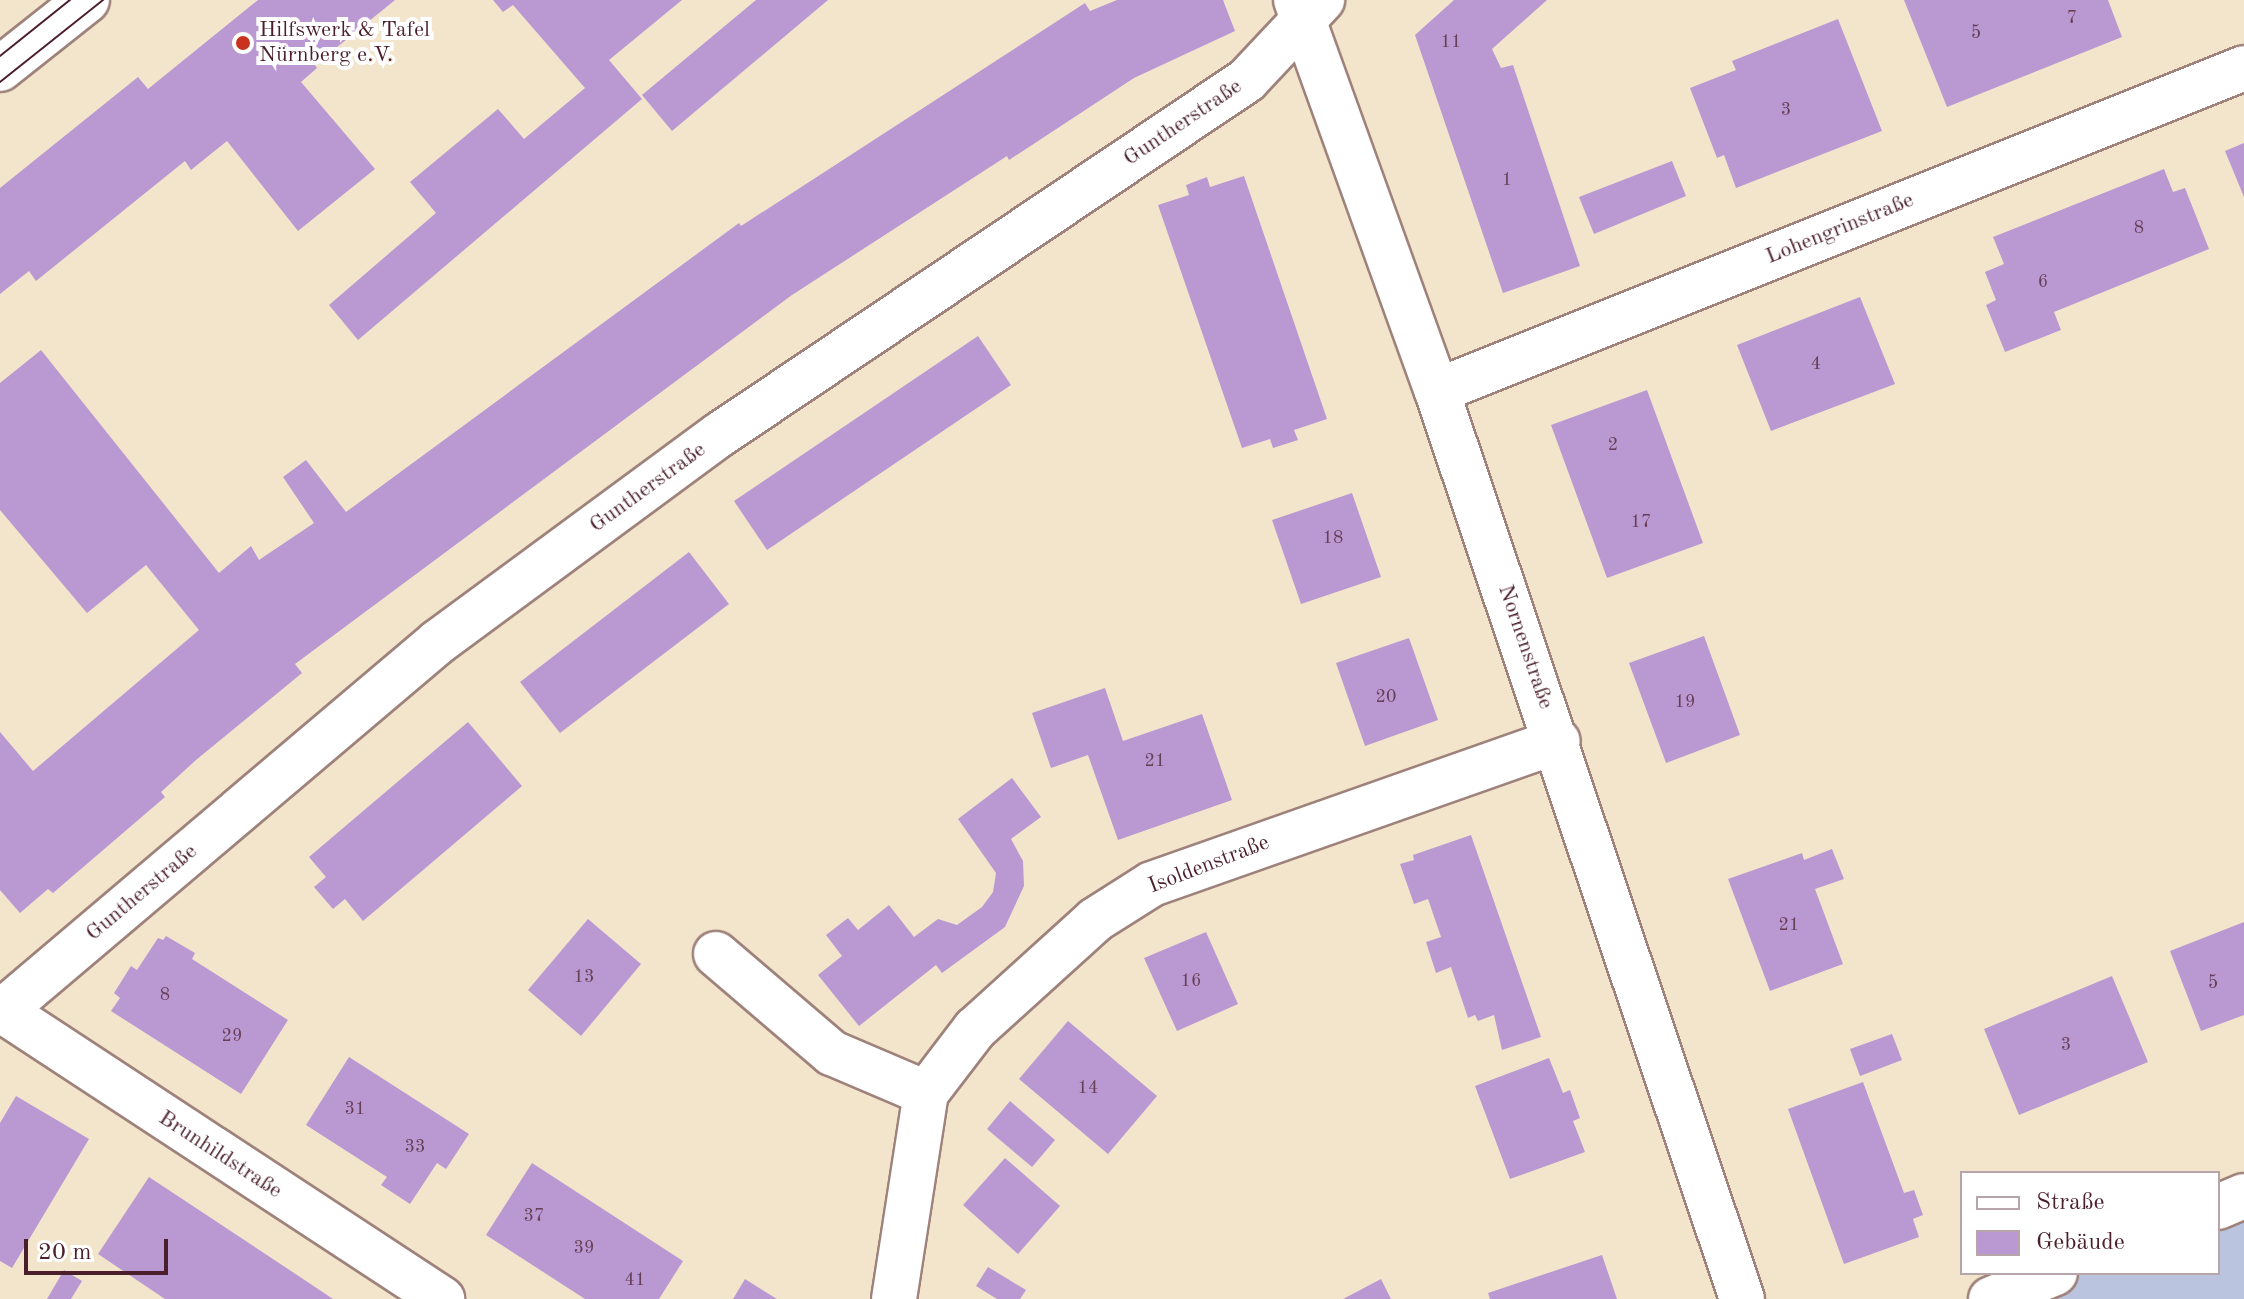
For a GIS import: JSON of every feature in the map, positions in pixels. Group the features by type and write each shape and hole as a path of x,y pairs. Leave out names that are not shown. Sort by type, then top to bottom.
{"street":[{"path":"0,69 87,0"},
{"name":"Nornenstraße","path":"1307,6 1557,741 1742,1299"},
{"name":"Guntherstraße","path":"1,1011 438,642 719,435 1247,80 1307,6"},
{"name":"Lohengrinstraße","path":"1437,391 2244,68"},
{"name":"Isoldenstraße","path":"894,1299 926,1093 975,1029 1095,920 1152,884 1557,741"},
{"path":"716,954 832,1053 926,1093"},
{"name":"Brunhildstraße","path":"1,1011 442,1299"},
{"path":"2220,1206 2244,1196"},
{"path":"1991,1299 2050,1275"}],"shaded area":[{"path":"2244,1210 2244,1299 2020,1299 2081,1275 2220,1275 2220,1219"}],"building":[{"path":"258,0 395,0 315,65 317,68 301,82 375,169 298,231 227,141 191,170 185,161 36,281 29,271 0,294 0,188 138,77 148,89"},
{"path":"493,0 682,0 609,60 642,99 358,340 329,305 436,213 410,182 498,109 524,139 585,88 513,5 503,12"},
{"path":"756,0 828,0 672,131 642,95"},
{"path":"1117,0 1223,0 1235,31 1134,78 792,295 295,664 302,673 196,760 161,792 165,797 53,893 48,889 20,913 0,890 0,732 33,771 199,630 146,565 87,613 0,510 0,383 41,350 219,573 251,546 259,560 314,523 283,477 306,460 346,512 739,223 741,226 1085,3 1090,11"},
{"path":"1454,0 1547,0 1492,49 1501,68 1513,65 1580,266 1503,293 1415,35"},
{"path":"1904,0 2108,0 2122,37 1947,107"},
{"path":"1838,19 1882,131 1736,188 1724,155 1717,158 1690,88 1736,70 1732,61"},
{"path":"2244,143 2244,197 2225,151"},
{"path":"1672,161 1686,196 1594,234 1579,197"},
{"path":"2164,169 2173,192 2185,188 2209,249 2054,312 2061,330 2005,352 1986,305 1996,300 1985,272 2004,264 1993,237"},
{"path":"1244,176 1327,419 1294,430 1298,440 1273,448 1270,439 1242,448 1158,205 1189,195 1186,185 1207,177 1210,187"},
{"path":"1860,297 1895,384 1771,431 1737,345"},
{"path":"978,336 1011,385 767,550 734,501"},
{"path":"1647,390 1703,543 1607,578 1551,425"},
{"path":"1352,493 1381,577 1301,604 1272,520"},
{"path":"689,552 729,604 560,733 520,682"},
{"path":"1704,636 1740,735 1666,763 1629,663"},
{"path":"1409,638 1438,720 1365,746 1336,663"},
{"path":"1105,688 1123,741 1202,714 1232,800 1118,840 1088,755 1051,768 1032,713"},
{"path":"468,722 522,786 363,921 345,899 333,909 314,887 326,877 309,857"},
{"path":"1012,778 1041,817 1011,839 1023,861 1024,886 1005,927 942,973 936,965 859,1026 818,975 842,956 826,935 848,918 858,930 889,905 914,937 938,919 957,925 982,907 993,892 996,873 958,819"},
{"path":"1471,835 1541,1037 1502,1050 1494,1015 1478,1021 1475,1015 1468,1018 1451,967 1436,973 1426,942 1441,937 1428,899 1414,904 1400,864 1414,860 1413,855"},
{"path":"1832,849 1844,879 1815,889 1843,964 1770,991 1728,879 1802,853 1804,860"},
{"path":"588,919 641,964 581,1036 528,990"},
{"path":"2244,922 2244,1015 2201,1031 2170,951"},
{"path":"1206,932 1238,1004 1177,1031 1144,958"},
{"path":"166,936 195,953 192,959 288,1020 241,1094 111,1011 120,998 114,993 131,966 137,970 158,938 163,940"},
{"path":"2112,976 2148,1062 2019,1115 1984,1029"},
{"path":"1068,1021 1157,1096 1108,1154 1019,1079"},
{"path":"1892,1034 1902,1060 1860,1076 1850,1049"},
{"path":"349,1057 469,1134 446,1169 437,1163 410,1204 381,1185 387,1177 306,1125"},
{"path":"1549,1058 1563,1093 1570,1090 1580,1118 1573,1121 1585,1152 1510,1179 1475,1086"},
{"path":"1863,1082 1904,1193 1914,1190 1923,1215 1913,1219 1919,1237 1844,1264 1788,1109"},
{"path":"16,1096 89,1139 12,1268 0,1261 0,1123"},
{"path":"1010,1101 1055,1140 1032,1167 987,1129"},
{"path":"1005,1158 1060,1206 1018,1254 963,1205"},
{"path":"532,1163 683,1261 659,1299 585,1299 486,1235"},
{"path":"149,1177 333,1299 165,1299 98,1254"},
{"path":"1602,1255 1617,1299 1490,1299 1488,1293"},
{"path":"988,1267 1026,1290 1020,1299 997,1299 976,1286"},
{"path":"64,1270 82,1281 71,1299 47,1299"},
{"path":"745,1279 777,1299 733,1299"},
{"path":"1381,1279 1391,1299 1343,1299"}],"tram line":[{"path":"0,56 70,0"},
{"path":"0,82 103,0"}],"place":[{"name":"Hilfswerk & Tafel Nürnberg e.V.","path":"243,43"}]}
